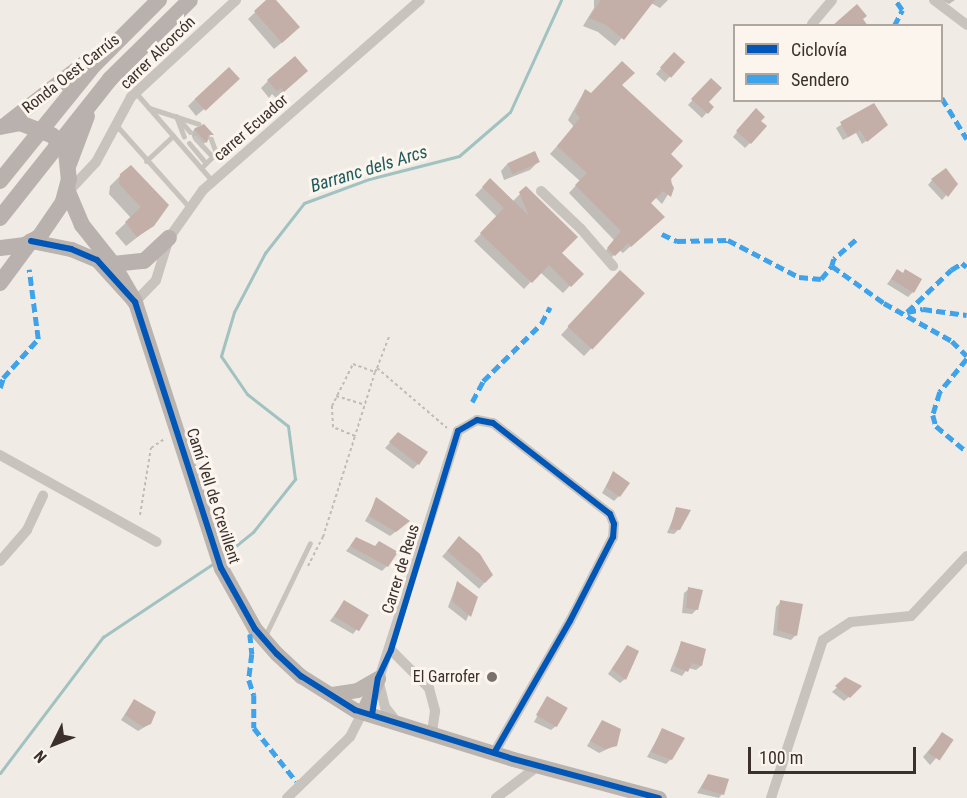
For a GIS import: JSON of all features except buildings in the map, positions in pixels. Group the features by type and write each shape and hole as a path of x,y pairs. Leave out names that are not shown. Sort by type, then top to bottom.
{"main road":[{"name":"Ronda Oest Carrús","path":"0,181 40,128 134,24 159,0"},
{"name":"Ronda Oest Carrús","path":"0,218 110,79 190,0"},
{"name":"Ronda Oest Carrús","path":"2,123 134,24"},
{"name":"Ronda Oest Carrús","path":"0,283 31,241 47,226 68,192 69,165 83,123 110,79"},
{"name":"Ronda Oest Carrús","path":"2,123 40,128 59,141 69,165"},
{"path":"68,192 82,225 113,264 135,302"},
{"path":"113,264 144,261 169,238"},
{"path":"0,248 31,241"}],"street":[{"name":"carrer Alcorcón","path":"68,192 96,162 115,123 136,93 236,0"},
{"name":"carrer Ecuador","path":"135,302 162,269 169,238 190,208 213,182 420,0"},
{"path":"812,24 832,0"},
{"path":"934,0 967,25"},
{"path":"541,191 593,241 613,266"},
{"name":"Camí Vell de Crevillent","path":"31,241 71,249 97,260 135,302 180,437 211,540 230,586 264,639 302,675 367,714 538,766 659,798"},
{"path":"453,431 477,420 493,423 610,514 614,524 613,537 570,621 494,753"},
{"name":"Carrer de Reus","path":"378,678 391,650 453,431"},
{"path":"0,455 157,542"},
{"path":"0,561 27,530 43,496"},
{"path":"771,798 823,640 851,622 911,616 967,556"},
{"path":"391,650 429,688 435,711 432,732"},
{"path":"332,694 357,690 378,678"},
{"path":"287,798 350,738 367,714 378,678"},
{"path":"378,678 385,707 397,722"},
{"path":"496,798 538,766"}],"lane":[{"path":"136,93 213,182"},
{"path":"148,107 199,124"},
{"path":"176,116 190,132"},
{"path":"176,116 184,137"},
{"path":"115,123 190,208"},
{"path":"147,161 173,136"},
{"path":"195,138 213,157"},
{"path":"201,168 213,157 217,148 212,139"},
{"path":"189,143 206,163"},
{"path":"264,639 310,543"}],"path":[{"path":"300,564 310,567 323,537 389,336"},
{"path":"355,436 333,427 332,406 353,363 376,370 453,431"},
{"path":"336,396 365,405"},
{"path":"140,515 151,448 164,438 180,437"}],"waterway":[{"name":"Barranc dels Arcs","path":"222,557 253,532 295,479 288,426 247,394 221,356 234,312 265,253 304,203 369,179 459,156 510,112 561,0"},
{"name":"Barranc dels Arcs","path":"0,773 103,637 214,563"}],"marked path":[{"path":"895,0 902,10 895,24"},
{"path":"943,100 967,139"},
{"path":"662,234 677,241 728,240 799,277 821,279 832,266"},
{"path":"856,240 834,259 832,266 884,303 952,341 967,356"},
{"path":"907,312 951,270 962,263 967,267"},
{"path":"0,388 3,378 38,339 29,270"},
{"path":"472,402 483,381 541,324 550,307"},
{"path":"907,312 923,309 967,315"},
{"path":"967,359 940,392 933,415 936,426 967,452"},
{"path":"250,634 252,654 249,680 254,695 254,728 296,781"}],"cycle path":[{"path":"31,241 71,249 97,260 135,302 221,568 255,629 301,676 355,710 513,759 659,798"},
{"path":"372,715 378,678 391,650 458,431 477,420 493,423 610,514 614,524 613,537 570,621 494,753"}],"place":[{"name":"El Garrofer","path":"492,677"}]}
